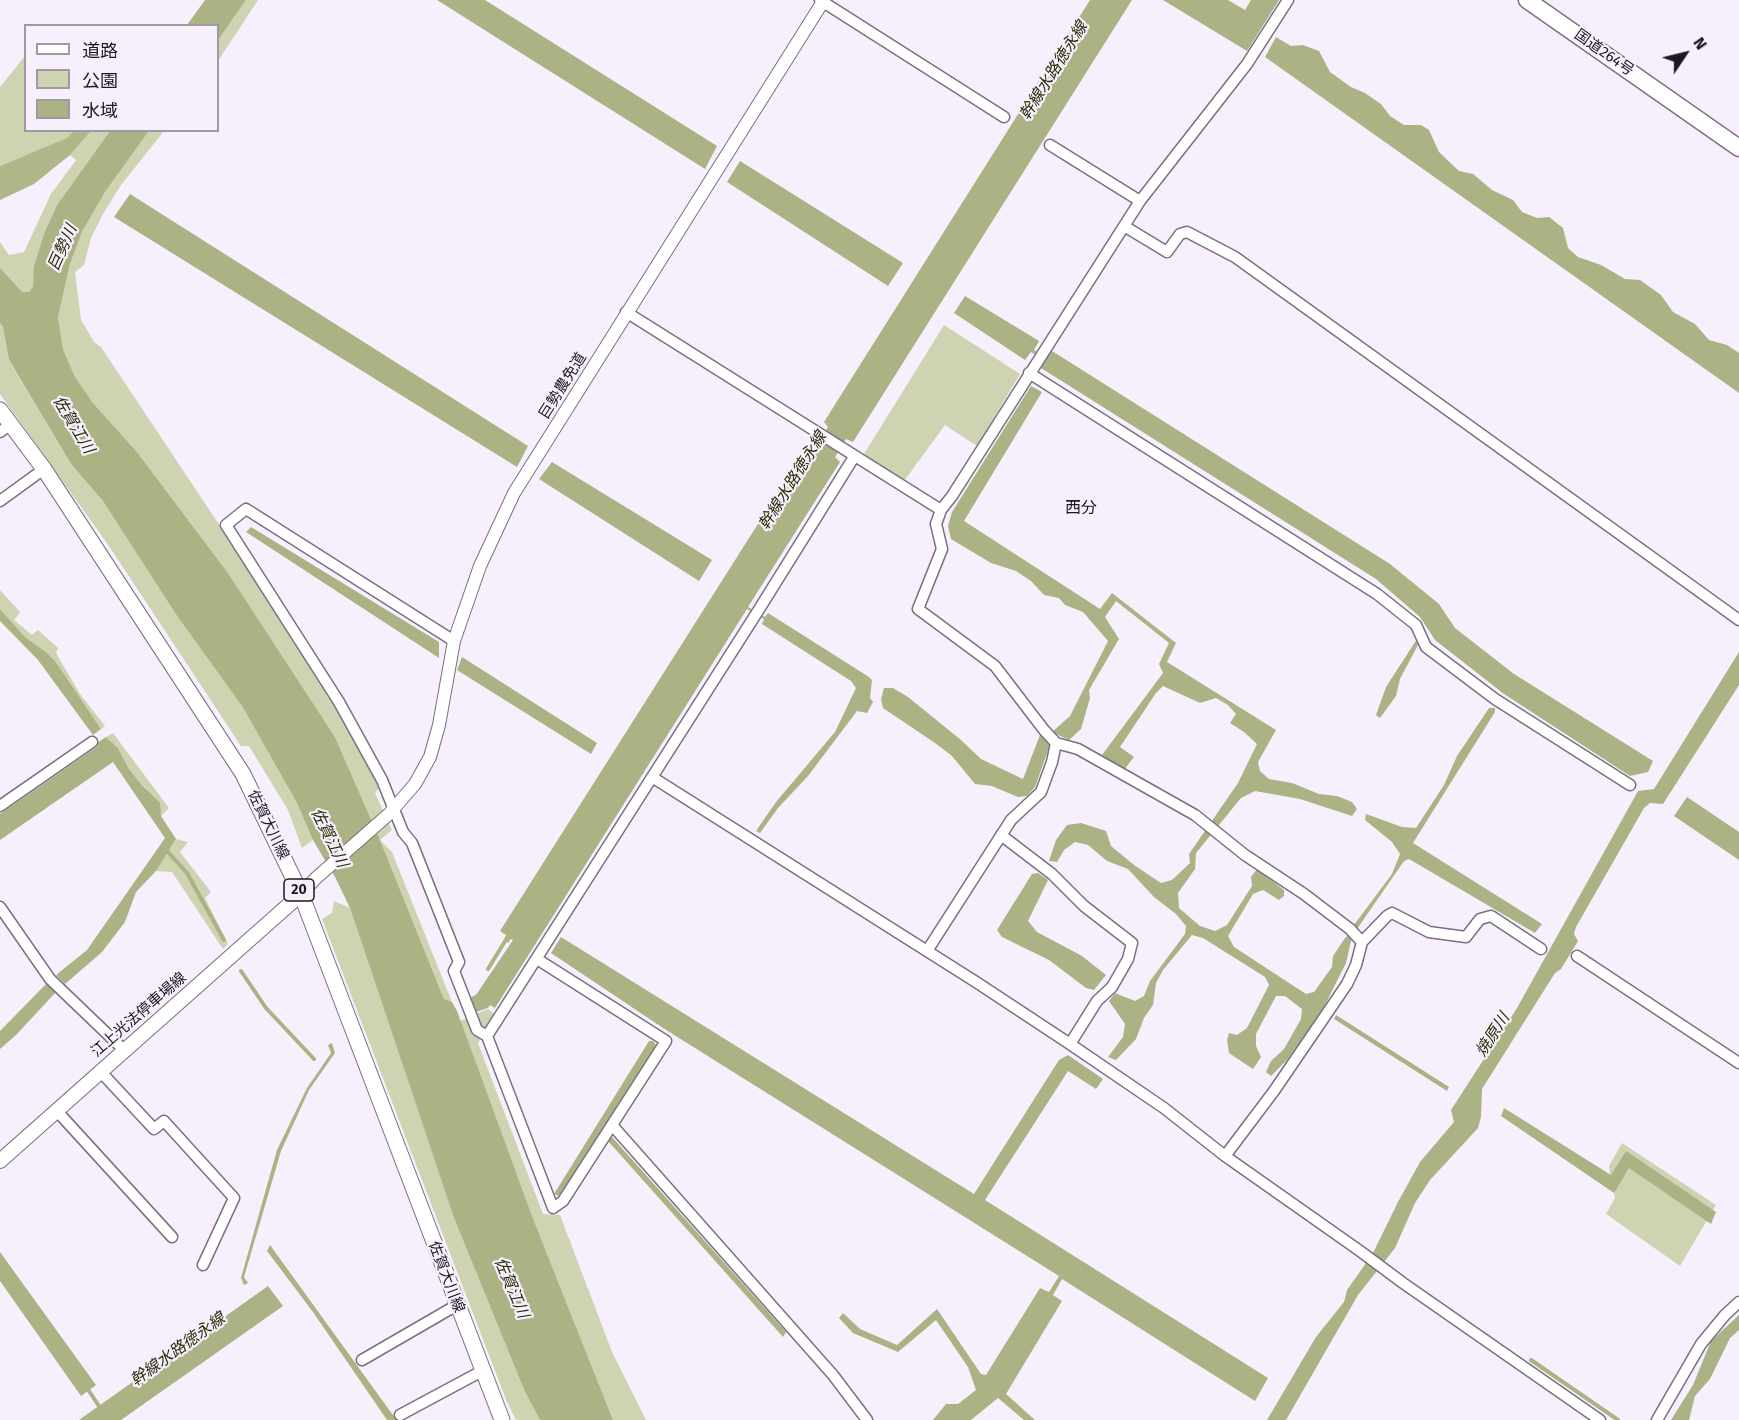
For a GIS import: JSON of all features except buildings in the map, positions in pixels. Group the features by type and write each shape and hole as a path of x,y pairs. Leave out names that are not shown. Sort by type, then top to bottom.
{"highway":[{"name":"国道264号","path":"1527,0 1739,147"}],"main road":[{"name":"佐賀大川線","path":"0,410 5,428 44,469 243,774 301,894 499,1419"},
{"name":"江上光法停車場線","path":"0,1161 301,894"}],"street":[{"path":"1288,0 1247,64 1140,201 941,510 936,524 942,549 918,609 995,666 1044,730 1056,742 1078,749 1195,814 1245,855 1304,894 1356,935"},
{"path":"822,1 1004,117"},
{"name":"巨勢農免道","path":"301,894 391,811 415,784 430,757 439,725 454,641 480,566 514,493 822,1"},
{"path":"1050,145 1140,201"},
{"path":"1124,226 1167,252 1180,234 1187,232 1235,257 1739,620"},
{"path":"626,312 941,510"},
{"path":"1029,374 1377,594 1416,625 1426,647 1486,693 1630,785"},
{"path":"487,1036 757,614 854,457"},
{"path":"0,501 44,469"},
{"path":"454,641 246,509 226,525 339,702 382,780 391,811 412,843 459,962 454,971 471,1016 477,1030 487,1036 553,1208 563,1201 666,1041 537,959"},
{"path":"0,806 92,742"},
{"path":"927,951 1011,820 1041,792 1052,762 1056,742"},
{"path":"652,777 1070,1044 1164,1108 1225,1156 1600,1420"},
{"path":"1001,835 1052,874 1084,906 1132,944 1128,959 1112,987 1097,1001 1070,1044"},
{"path":"0,907 50,979 124,1050"},
{"path":"1356,935 1392,913 1429,932 1466,937 1480,919 1491,916 1541,949"},
{"path":"1225,1156 1274,1091 1347,984 1356,965 1356,935"},
{"path":"1577,956 1739,1063"},
{"path":"100,1071 154,1129 164,1121 234,1198 203,1265"},
{"path":"56,1110 172,1237"},
{"path":"612,1125 833,1375 867,1420"},
{"path":"1657,1420 1701,1344 1739,1302"},
{"path":"362,1360 457,1305"},
{"path":"400,1415 482,1371"}],"green space":[{"path":"246,0 258,0 219,59 219,39"},
{"path":"24,57 24,132 73,132 68,138 0,166 0,87"},
{"path":"90,132 109,132 57,205 45,231 35,266 33,287 27,303 0,278 0,242 9,255 24,252 51,194 76,160 70,155"},
{"path":"148,132 163,132 121,185 91,238 84,265 75,272 81,320 337,702 381,786 375,793 392,830 380,840 335,737 228,573 137,452 93,403 74,375 63,349 58,317 70,264 82,232 105,192"},
{"path":"0,323 3,327 9,361 71,464 103,501 242,706 297,803 313,840 302,848 288,810 249,746 241,746 109,546 0,394"},
{"path":"944,325 1020,374 977,446 945,425 904,481 864,454"},
{"path":"0,590 20,612 14,620 32,635 38,630 58,648 56,653 80,694 105,726 101,729 54,661 46,652 25,637 0,609"},
{"path":"113,733 169,808 161,816 146,788 129,769 118,748 106,737"},
{"path":"176,839 188,842 180,852 211,892 205,898 228,944 223,949 172,872 156,871"},
{"path":"380,840 392,852 452,1002 444,999"},
{"path":"334,901 350,908 454,1218 525,1392 540,1420 516,1420 507,1402 322,919 332,913"},
{"path":"488,1009 496,1015 478,1043 543,1214 560,1215 612,1352 646,1420 613,1420 532,1216 460,1021"},
{"path":"1622,1143 1716,1205 1680,1266 1606,1214 1615,1198 1609,1166"}],"shaded area":[{"path":"73,132 90,132 70,155 34,184 0,200 0,166 67,138"}],"water":[{"path":"205,0 246,0 219,39 219,24 188,24"},
{"path":"437,0 485,0 717,146 705,169"},
{"path":"1090,0 1132,0 853,442 846,439 835,457 840,462 748,607 765,617 768,613 869,677 872,680 870,698 873,702 867,713 857,711 808,776 778,808 760,833 756,831 776,802 835,732 856,688 851,681 762,624 764,619 747,609 495,1008 490,1005 476,1012 471,997 476,995 513,940 511,939 508,943 504,940 506,935 500,931 808,445 814,448 828,427 824,422"},
{"path":"1163,0 1228,0 1245,10 1251,0 1279,0 1247,51"},
{"path":"1276,37 1291,46 1303,45 1319,51 1330,72 1381,104 1390,116 1404,125 1421,125 1429,130 1439,152 1459,171 1473,174 1492,190 1513,200 1522,212 1537,218 1549,217 1563,228 1568,248 1578,257 1601,265 1625,279 1640,280 1661,295 1673,312 1695,324 1709,340 1727,345 1739,353 1739,393 1265,57"},
{"path":"109,132 148,132 105,192 82,232 70,264 58,317 63,349 74,375 93,403 137,452 228,573 335,737 380,840 444,999 452,1002 457,1011 532,1216 613,1420 540,1420 525,1392 454,1218 350,908 335,877 313,840 297,803 242,706 176,614 103,501 71,464 9,360 3,327 0,323 0,268 22,292 29,292 33,287 34,266 45,231 57,205"},
{"path":"740,161 903,263 888,286 727,182"},
{"path":"130,194 528,446 517,467 114,217"},
{"path":"965,296 1039,341 1034,350 1047,358 1052,351 1390,564 1439,604 1455,628 1514,674 1653,761 1648,772 1630,776 1504,694 1435,640 1420,617 1376,579 1041,368 1045,360 1031,352 1025,360 954,313"},
{"path":"1031,386 1042,392 964,521 1100,609 1112,593 1176,643 1167,662 1276,730 1258,762 1260,771 1269,779 1292,783 1319,794 1337,796 1352,802 1357,809 1352,816 1300,799 1255,791 1241,798 1196,853 1195,869 1178,893 1179,908 1200,926 1215,931 1227,925 1252,886 1251,877 1257,869 1284,890 1284,896 1279,900 1263,890 1253,894 1228,936 1234,947 1306,994 1314,992 1332,967 1333,956 1345,938 1355,929 1354,925 1392,874 1400,854 1392,842 1365,820 1366,814 1402,827 1416,828 1444,785 1457,756 1489,708 1495,708 1495,712 1413,843 1542,924 1535,933 1409,859 1404,861 1357,929 1351,941 1346,963 1322,1011 1287,1060 1271,1076 1266,1072 1271,1061 1284,1049 1301,1019 1302,1009 1285,996 1276,996 1256,1034 1256,1046 1261,1057 1253,1069 1229,1053 1227,1040 1229,1033 1237,1035 1247,1028 1269,985 1265,977 1203,938 1192,935 1163,970 1156,983 1153,1005 1144,1018 1136,1039 1116,1060 1108,1057 1123,1037 1125,1024 1109,1001 1115,993 1135,1001 1144,996 1150,981 1185,934 1186,926 1128,869 1107,861 1088,845 1075,842 1064,850 1057,862 1049,861 1056,840 1067,825 1081,823 1106,831 1111,846 1134,865 1161,883 1172,880 1190,863 1189,854 1238,783 1257,744 1230,723 1236,714 1228,705 1216,698 1200,703 1163,686 1120,747 1134,757 1124,770 1102,755 1163,673 1159,664 1169,643 1116,601 1105,617 1119,639 1089,690 1090,698 1081,729 1069,740 1052,732 1070,716 1108,641 1083,612 1065,605 1059,598 1044,595 1031,581 1016,571 991,563 951,539 948,526 952,512"},
{"path":"552,462 712,560 699,581 539,479"},
{"path":"251,527 439,642 439,658 246,532"},
{"path":"0,609 25,637 55,661 101,729 93,735 38,660 0,621"},
{"path":"1417,639 1419,643 1400,679 1396,696 1380,718 1376,715 1386,687"},
{"path":"1739,652 1739,685 1663,804 1650,803 1644,808 1576,927 1574,934 1578,941 1561,969 1555,973 1482,1089 1481,1117 1478,1128 1430,1180 1415,1203 1395,1248 1358,1295 1286,1420 1267,1420 1316,1337 1344,1302 1347,1290 1373,1253 1420,1162 1454,1122 1451,1110 1517,1008 1638,791 1654,789"},
{"path":"462,657 597,743 591,754 457,670"},
{"path":"884,688 893,688 908,697 981,759 1023,779 1040,735 1047,738 1050,745 1035,787 1027,796 1018,797 992,786 975,784 952,756 883,708 881,699"},
{"path":"106,737 118,748 129,769 141,784 160,803 161,816 176,839 156,871 136,892 125,922 102,952 65,984 56,975 87,950 165,838 113,762 0,840 0,814 98,746 97,743"},
{"path":"1687,797 1739,832 1739,860 1674,816"},
{"path":"1038,873 1048,880 1028,921 1037,932 1082,956 1106,975 1094,990 1086,988 1049,960 1002,937 997,930 1032,874"},
{"path":"561,937 974,1194 1059,1060 1068,1055 1103,1079 1096,1089 1068,1071 985,1200 1268,1378 1255,1401 1062,1279 1053,1295 1062,1301 1006,1394 1035,1420 1024,1420 998,1398 971,1420 933,1420 946,1404 958,1404 976,1390 968,1367 936,1320 898,1352 853,1333 839,1318 843,1313 860,1329 897,1345 937,1309 981,1374 986,1375 1040,1288 1049,1292 1059,1276 663,1028 551,953"},
{"path":"47,983 56,992 0,1049 0,1031"},
{"path":"1336,1015 1449,1087 1447,1091 1334,1019"},
{"path":"649,1041 653,1041 656,1045 559,1196 554,1194"},
{"path":"332,1043 335,1053 309,1090 281,1151 244,1277 248,1283 244,1285 241,1278 277,1150 307,1088 331,1053 328,1045"},
{"path":"1504,1108 1611,1175 1626,1151 1716,1212 1711,1224 1629,1168 1614,1193 1501,1116"},
{"path":"612,1137 786,1332 783,1337 608,1141"},
{"path":"270,1245 396,1420 387,1420 313,1312 267,1251"},
{"path":"0,1252 96,1385 81,1396 0,1281"},
{"path":"268,1286 283,1306 121,1420 79,1420"},
{"path":"1739,1315 1739,1330 1730,1338 1710,1379 1695,1396 1689,1420 1671,1420 1693,1385 1711,1341"}],"waterway":[{"path":"168,852 187,873 224,940"},
{"name":"幹線水路徳永線","path":"488,969 507,938"},
{"path":"241,971 266,1008 314,1059"},
{"path":"1531,1360 1618,1420"},
{"path":"87,1388 101,1409"}],"district":[{"name":"西分","path":"1081,509"}],"water label":[{"name":"巨勢川","path":"63,248"},
{"name":"佐賀江川","path":"73,425"},
{"name":"佐賀江川","path":"329,838"},
{"name":"焼原川","path":"1493,1035"},
{"name":"佐賀江川","path":"511,1288"}]}
